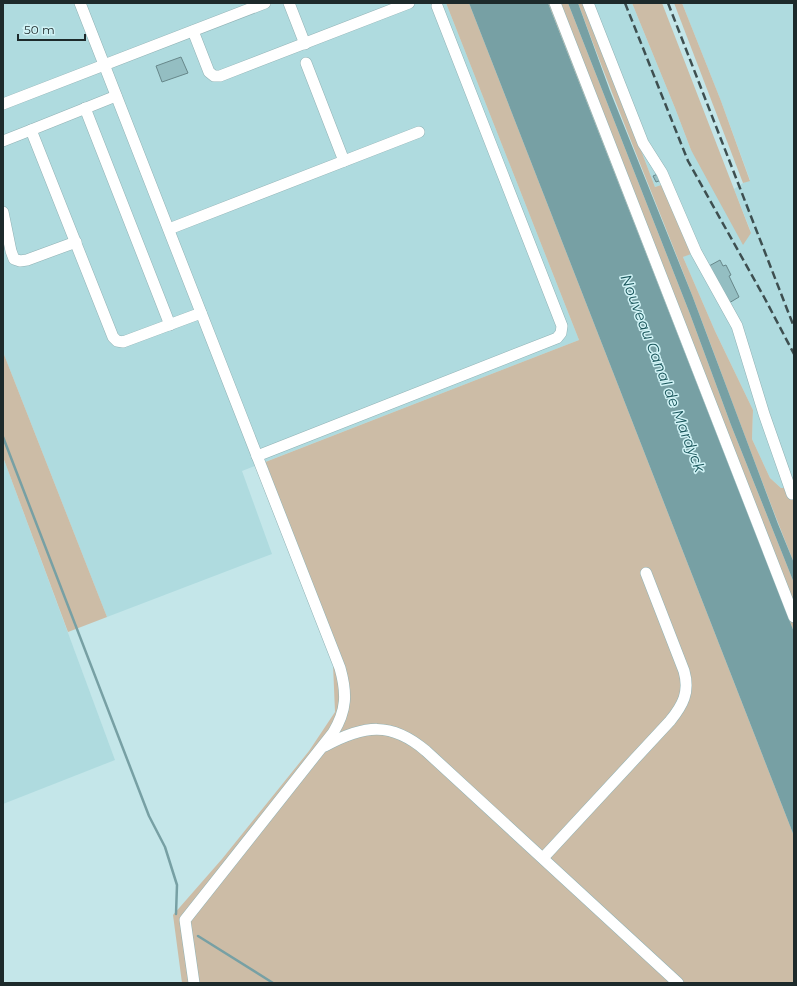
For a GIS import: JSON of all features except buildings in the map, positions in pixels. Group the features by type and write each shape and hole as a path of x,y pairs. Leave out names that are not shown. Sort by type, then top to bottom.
{"street":[{"path":"80,3 340,668 346,699 338,726 323,747 185,920 194,983"},
{"path":"3,104 265,3"},
{"path":"289,3 305,44"},
{"path":"192,31 209,72 217,76 224,75 409,3"},
{"path":"555,3 794,617"},
{"path":"588,3 643,143 662,173 696,252 737,326 764,414 792,494"},
{"path":"258,460 557,338 561,333 562,326 437,6"},
{"path":"306,63 344,161"},
{"path":"3,141 116,96"},
{"path":"85,108 170,325"},
{"path":"31,130 113,337 117,341 123,342 201,313"},
{"path":"169,230 419,132"},
{"path":"3,212 11,251 14,258 20,261 27,260 76,242"},
{"path":"543,858 670,721 678,712 684,700 687,684 684,671 646,573"},
{"path":"323,747 348,735 363,731 386,730 407,736 426,750 678,983"}],"shaded area":[{"path":"3,3 446,3 579,340 242,471 272,554 107,617 3,352"},
{"path":"446,3 469,3 794,836 794,983 182,983 173,915 222,859 309,751 335,712 333,664 255,466 579,340"},
{"path":"548,3 568,3 690,314 731,425 794,583 794,632"},
{"path":"578,3 585,3 655,187 664,184 691,254 683,257 715,331 753,410 752,439 770,478 781,488 794,488 794,563 692,295"},
{"path":"585,3 632,3 691,150 751,232 734,189 750,180 721,101 682,3 794,3 794,488 781,488 770,478 752,439 753,410 715,331 683,257 690,253 664,184 655,187"},
{"path":"632,3 662,3 751,233 743,245 691,150"},
{"path":"674,3 682,3 721,101 750,181 743,183"},
{"path":"3,352 107,617 68,632 3,457"},
{"path":"3,457 115,760 3,804"}],"water":[{"name":"Nouveau Canal de Mardyck","path":"469,3 548,3 794,632 794,836"},
{"path":"568,3 578,3 610,91 692,295 794,563 794,583 731,425 690,314"}],"waterway":[{"path":"3,437 149,816 165,847 177,885 176,914"},
{"path":"198,936 273,983"}],"railway":[{"path":"625,3 688,161 794,354"},
{"path":"668,3 794,327"}]}
